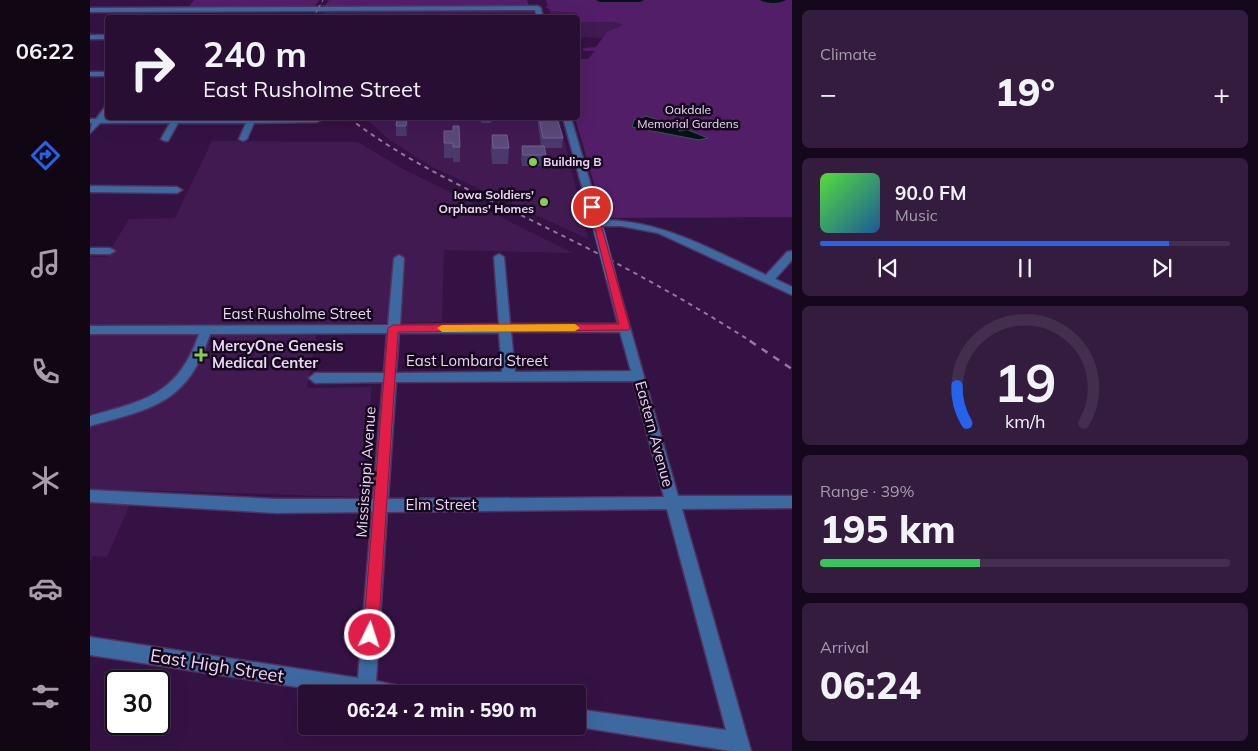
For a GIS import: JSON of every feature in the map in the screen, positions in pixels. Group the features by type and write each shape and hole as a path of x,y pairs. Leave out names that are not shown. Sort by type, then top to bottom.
{"street":[{"path":"180,15 191,0"},
{"path":"90,10 538,8 539,15"},
{"path":"239,15 242,9"},
{"path":"296,15 299,9"},
{"path":"90,38 105,37"},
{"path":"90,74 105,74"},
{"path":"90,131 94,121 105,112"},
{"path":"94,121 135,120"},
{"path":"165,139 175,120"},
{"path":"243,139 252,120"},
{"name":"Eastern Avenue","path":"568,120 740,746"},
{"path":"90,189 177,190"},
{"path":"598,227 621,223 661,231 792,291"},
{"path":"90,251 110,251"},
{"path":"768,280 791,254"},
{"path":"499,257 510,378"},
{"name":"Mississippi Avenue","path":"366,685 399,258"},
{"name":"East Rusholme Street","path":"90,330 625,328"},
{"path":"90,421 151,402 170,390 184,378 194,363 206,329"},
{"name":"East Lombard Street","path":"315,378 638,376"},
{"name":"Elm Street","path":"90,496 276,506 792,502"},
{"name":"East High Street","path":"90,646 340,685"},
{"path":"586,720 740,746"}],"shaded area":[{"path":"548,6 664,7 606,38 580,37 580,15 550,15"},
{"path":"325,11 533,11 534,15 324,15"},
{"path":"646,116 677,126 679,131 688,130 708,138 699,140 632,127 634,120"},
{"name":"Iowa Soldiers' Orphans' Homes","path":"368,120 559,120 588,239 430,166 387,138"},
{"name":"MercyOne Genesis Medical Center","path":"212,141 358,142 401,168 573,253 444,250 442,322 318,324 307,388 372,387 360,497 136,490 107,557 93,556 90,563 90,257 106,257 129,219 175,218"}],"green space":[{"path":"194,0 319,0 314,7 188,8"},
{"path":"329,0 527,0 529,6 324,7"},
{"name":"Oakdale Memorial Gardens","path":"546,0 792,0 792,217 604,218 576,120 580,120 580,59 588,59 595,51 583,51 583,48 596,47 607,32 623,25 615,22 580,22 580,15 577,13 552,11 545,7 548,6"}],"building":[{"path":"397,120 407,120 406,126 396,126"},
{"path":"539,120 558,120 563,138 543,138"},
{"path":"453,126 459,126 460,147 453,147 453,143 444,143 444,131 453,131"},
{"path":"492,135 507,135 509,148 493,148"},
{"path":"522,146 544,146 546,155 523,155"}],"waterway":[{"path":"600,0 640,0"},
{"path":"764,0 782,0"}],"railway":[{"path":"315,15 323,0"},
{"path":"352,120 372,135 421,164 625,268 677,296 752,342"},
{"path":"750,341 792,369"}],"slow traffic":[{"path":"442,328 575,328"}],"place":[{"name":"Building B","path":"533,162"},
{"name":"Iowa Soldiers' Orphans' Homes","path":"544,202"},
{"name":"MercyOne Genesis Medical Center","path":"201,355"}],"route":[{"path":"370,635 393,328 625,328 592,207"}]}
